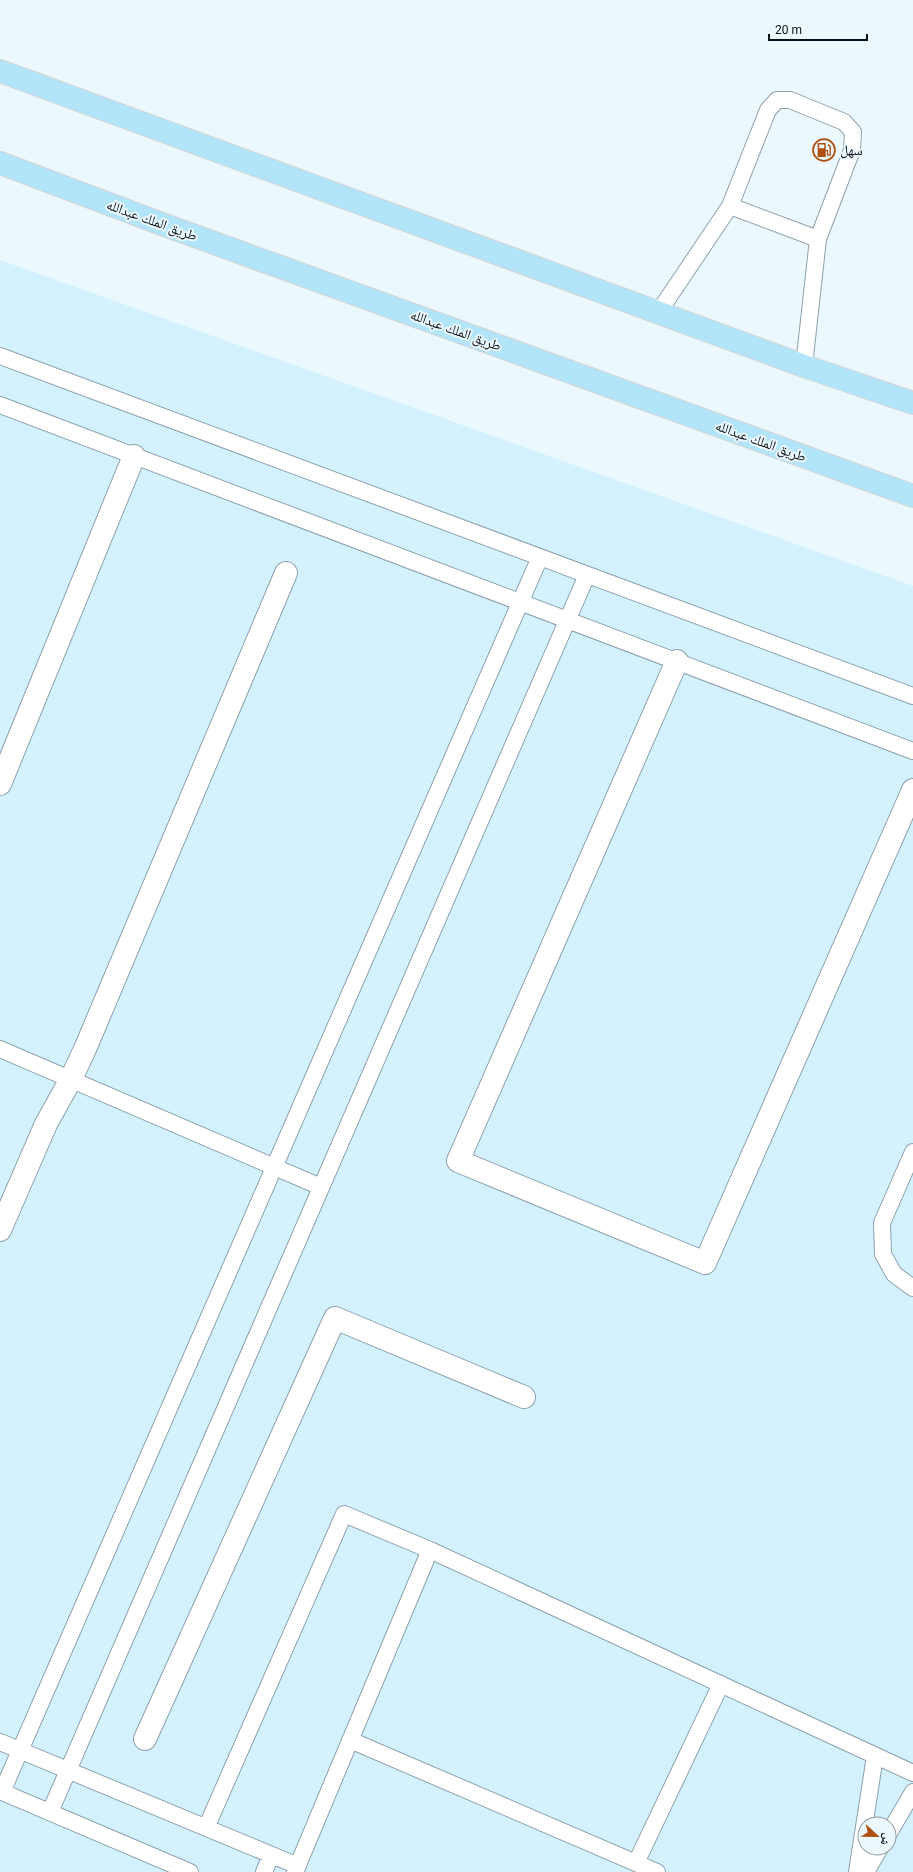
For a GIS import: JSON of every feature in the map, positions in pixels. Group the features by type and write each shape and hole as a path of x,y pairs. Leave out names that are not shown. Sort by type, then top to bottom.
{"main road":[{"path":"0,71 658,313 804,366 913,403"},
{"name":"طريق الملك عبدالله","path":"0,163 177,229 913,496"}],"street":[{"path":"0,784 134,456"},
{"path":"0,1230 46,1124 71,1079 286,573"},
{"path":"677,661 458,1161 705,1263 913,790"},
{"path":"145,1739 335,1318 524,1397"}],"lane":[{"path":"658,313 730,206 768,110 777,100 790,100 844,122 852,132 852,150 818,239 804,366"},
{"path":"730,206 818,239"},
{"path":"0,356 913,696"},
{"path":"0,405 677,661 911,745"},
{"path":"190,1872 1,1791 20,1751 540,557"},
{"path":"50,1812 587,575"},
{"path":"0,1049 321,1187"},
{"path":"913,1152 882,1223 883,1254 894,1274 913,1288"},
{"path":"206,1828 344,1514 430,1550 913,1773"},
{"path":"0,1742 271,1855 297,1869 430,1550"},
{"path":"636,1863 721,1684"},
{"path":"350,1740 657,1872"},
{"path":"857,1872 875,1756"},
{"path":"897,1819 913,1792"},
{"path":"264,1872 271,1855"},
{"path":"866,1872 875,1856"}],"shaded area":[{"path":"0,260 913,586 913,1872 0,1872"}],"place":[{"name":"سهل","path":"824,150"}]}
